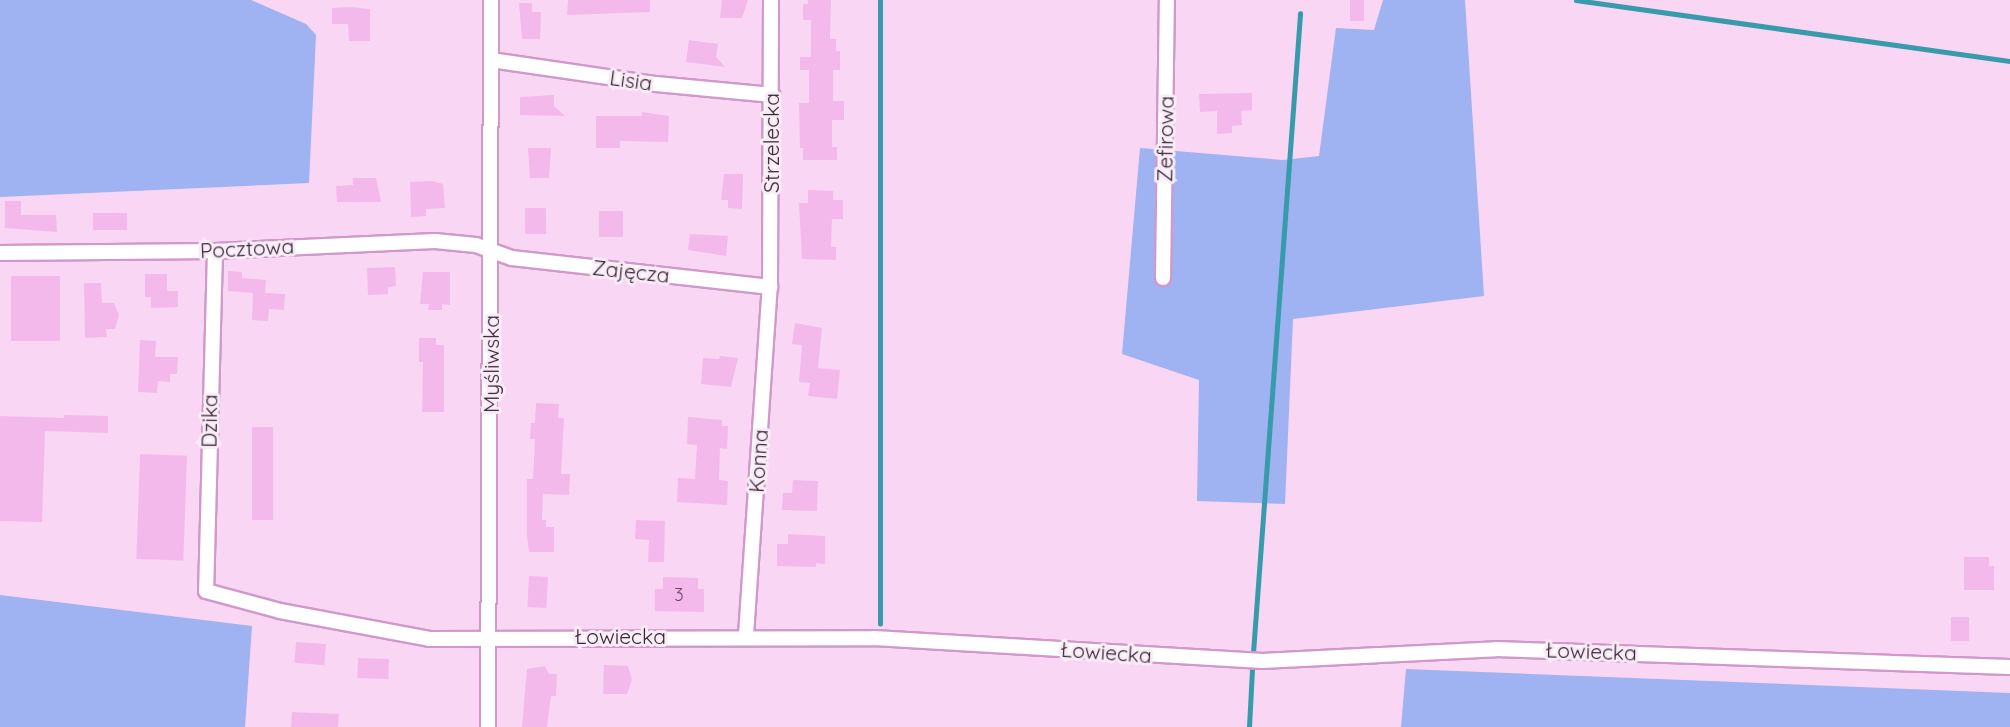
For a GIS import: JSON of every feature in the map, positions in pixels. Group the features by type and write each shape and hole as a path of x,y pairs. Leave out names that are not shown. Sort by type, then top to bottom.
{"street":[{"name":"Myśliwska","path":"488,727 491,637 491,0"},
{"name":"Strzelecka","path":"770,287 771,0"},
{"name":"Zefirowa","path":"1163,278 1167,0"},
{"name":"Lisia","path":"491,60 656,84 771,95"},
{"name":"Pocztowa","path":"0,253 215,250 435,241 476,245 492,253"},
{"name":"Dzika","path":"206,591 215,250"},
{"name":"Zajęcza","path":"492,253 770,287"},
{"name":"Konna","path":"746,635 770,287"},
{"name":"Łowiecka","path":"206,591 280,611 429,639 746,635 874,638 1262,661 1496,649 2010,667"}],"shaded area":[{"path":"0,0 251,0 306,24 316,35 309,183 0,197"},
{"path":"1383,0 1465,0 1484,296 1293,319 1285,504 1197,501 1199,380 1122,354 1140,148 1283,160 1319,156 1336,28 1374,30"},
{"path":"0,595 252,626 245,727 0,727"},
{"path":"1406,669 2010,693 2010,727 1401,727"}],"building":[{"path":"568,0 650,0 650,12 567,15"},
{"path":"722,0 748,0 742,18 720,18"},
{"path":"808,0 831,0 830,39 836,39 836,51 840,51 840,70 833,70 833,101 844,101 844,120 832,120 832,147 837,147 837,160 803,160 803,148 800,148 799,103 809,103 809,70 800,70 800,57 811,57 811,20 803,20 803,4 808,4"},
{"path":"1350,0 1364,0 1364,21 1350,21"},
{"path":"519,3 532,3 532,12 541,12 540,39 522,39"},
{"path":"332,8 370,9 370,41 349,41 348,24 332,24"},
{"path":"689,40 718,44 716,57 725,67 686,62"},
{"path":"1252,93 1252,110 1241,111 1242,125 1232,126 1232,133 1217,134 1217,111 1200,112 1199,94"},
{"path":"554,95 554,106 565,116 520,115 520,97"},
{"path":"642,112 669,116 668,142 620,141 620,148 596,148 596,116 642,116"},
{"path":"528,148 551,148 549,178 530,178"},
{"path":"724,174 743,174 742,209 728,208 728,200 721,200"},
{"path":"353,178 376,178 381,202 337,202 336,186 353,185"},
{"path":"432,181 443,184 445,208 426,209 426,216 411,217 410,182"},
{"path":"808,190 833,191 833,200 843,200 843,219 832,219 831,247 836,247 836,260 802,259 799,203 808,203"},
{"path":"5,201 21,201 21,215 56,215 57,232 5,228"},
{"path":"525,208 546,208 546,234 525,234"},
{"path":"599,211 623,211 623,237 599,237"},
{"path":"93,213 127,213 127,230 93,230"},
{"path":"690,234 728,236 726,256 688,250"},
{"path":"395,267 396,286 388,287 388,294 368,295 367,268"},
{"path":"228,271 242,272 242,278 266,280 265,293 285,294 284,310 269,309 268,321 252,320 253,293 228,291"},
{"path":"423,272 450,272 450,305 442,304 442,310 428,310 429,304 420,304"},
{"path":"145,274 167,274 167,291 178,291 178,307 151,308 151,297 145,297"},
{"path":"11,276 60,276 60,341 11,341"},
{"path":"84,283 101,283 102,303 114,303 119,315 115,329 106,329 107,337 85,338"},
{"path":"795,323 822,328 818,368 840,370 837,399 808,396 810,383 799,382 802,345 792,344"},
{"path":"419,338 436,338 436,345 444,345 444,412 422,412 423,362 419,362"},
{"path":"140,340 156,341 155,357 178,357 177,374 170,374 170,382 158,381 157,393 138,392"},
{"path":"720,356 738,358 731,387 701,384 703,358 719,359"},
{"path":"536,403 559,404 558,418 564,418 561,474 570,474 569,495 543,494 542,520 546,520 546,527 554,527 554,552 529,552 527,479 533,479 535,439 530,439 531,423 535,423"},
{"path":"64,415 108,416 108,433 45,431 42,522 0,521 0,416 64,418"},
{"path":"688,417 722,420 722,426 728,426 727,449 720,448 719,480 728,481 727,505 677,502 678,478 695,479 697,445 687,444"},
{"path":"252,427 273,427 273,520 252,520"},
{"path":"140,454 187,456 183,561 136,559"},
{"path":"793,480 818,481 817,511 782,510 783,493 792,493"},
{"path":"636,520 665,521 664,562 648,562 649,540 635,539"},
{"path":"788,534 825,536 825,564 816,563 816,567 777,566 777,544 788,544"},
{"path":"1964,557 1989,557 1989,566 1994,566 1994,590 1964,590"},
{"path":"529,576 548,577 546,608 527,607"},
{"path":"663,577 698,578 698,589 704,589 704,612 655,611 655,589 663,589"},
{"path":"1951,617 1969,617 1969,641 1951,641"},
{"path":"296,642 326,644 324,665 295,663"},
{"path":"358,658 389,659 388,679 357,678"},
{"path":"604,665 628,666 632,680 627,694 603,694"},
{"path":"545,666 549,674 557,674 556,696 551,696 547,727 522,727 527,669"},
{"path":"292,712 339,714 338,727 291,727"}],"waterway":[{"path":"880,0 880,624"},
{"path":"1576,0 2010,61"},
{"path":"1253,653 1300,14"},
{"path":"1249,727 1252,669"}]}
